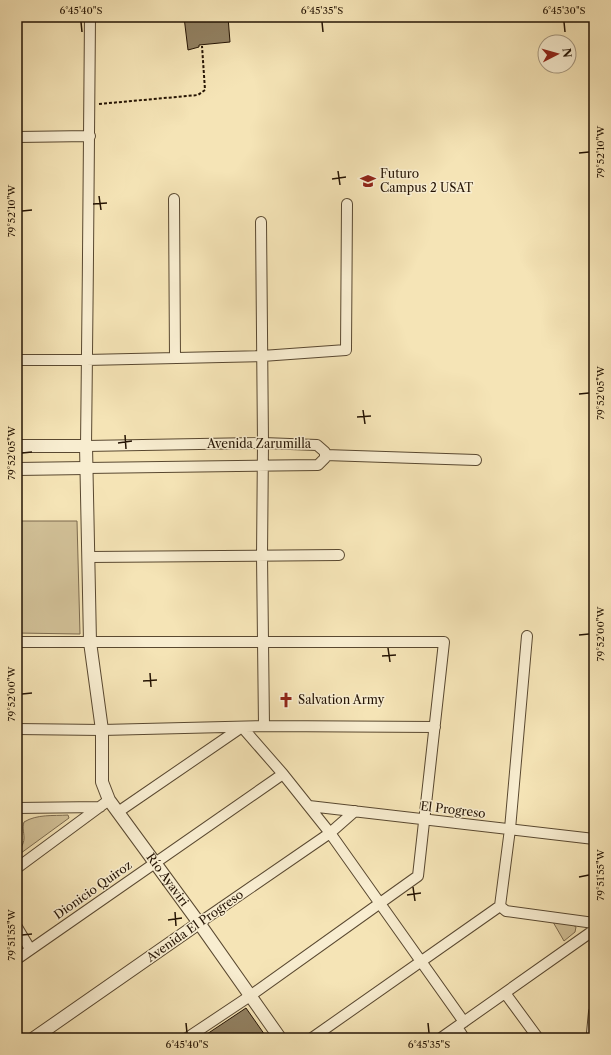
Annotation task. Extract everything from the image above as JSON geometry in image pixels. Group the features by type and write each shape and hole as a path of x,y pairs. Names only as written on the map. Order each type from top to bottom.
{"street":[{"path":"86,446 90,17"},
{"path":"17,137 90,136"},
{"path":"174,199 175,358"},
{"path":"17,360 262,356 346,350 347,204"},
{"path":"261,222 264,443 262,556 264,726"},
{"name":"Avenida Zarumilla","path":"17,446 264,443 317,445 325,455 325,458 318,466 17,469"},
{"name":"Río Ayaviri","path":"86,446 90,642 102,730 102,782 105,804 118,812 280,1038"},
{"path":"325,455 476,460"},
{"path":"89,557 339,554"},
{"path":"312,1038 500,906 510,829 527,636"},
{"path":"17,642 444,642 418,876 250,996 187,1038"},
{"path":"17,729 102,730 264,726 435,727"},
{"path":"242,727 283,774 330,833 420,962 460,1024 464,1038"},
{"path":"118,812 242,727"},
{"name":"Dionicio Quiroz","path":"17,959 283,774"},
{"path":"17,808 105,804"},
{"path":"17,868 105,804"},
{"name":"El Progreso","path":"309,806 594,839"},
{"name":"Avenida El Progreso","path":"34,1038 330,833 355,811"},
{"path":"500,906 506,911 594,923"},
{"path":"17,927 30,949"},
{"path":"441,1038 594,930"},
{"path":"505,993 538,1038"},
{"path":"593,1034 594,1012"}],"path":[{"path":"90,105 198,95 205,90 202,46"}],"shaded area":[{"path":"17,521 77,521 80,634 17,633"},
{"path":"68,815 69,818 17,856 24,841 24,822 29,819 40,817"},
{"path":"553,922 573,925 576,927 575,932 564,941"}],"building":[{"path":"184,17 228,17 230,42 199,45 199,47 188,50"},
{"path":"246,1008 267,1038 227,1038 225,1034 220,1038 201,1038"}],"place":[{"name":"Futuro Campus 2 USAT","path":"368,181"},
{"name":"Salvation Army","path":"286,700"}]}
